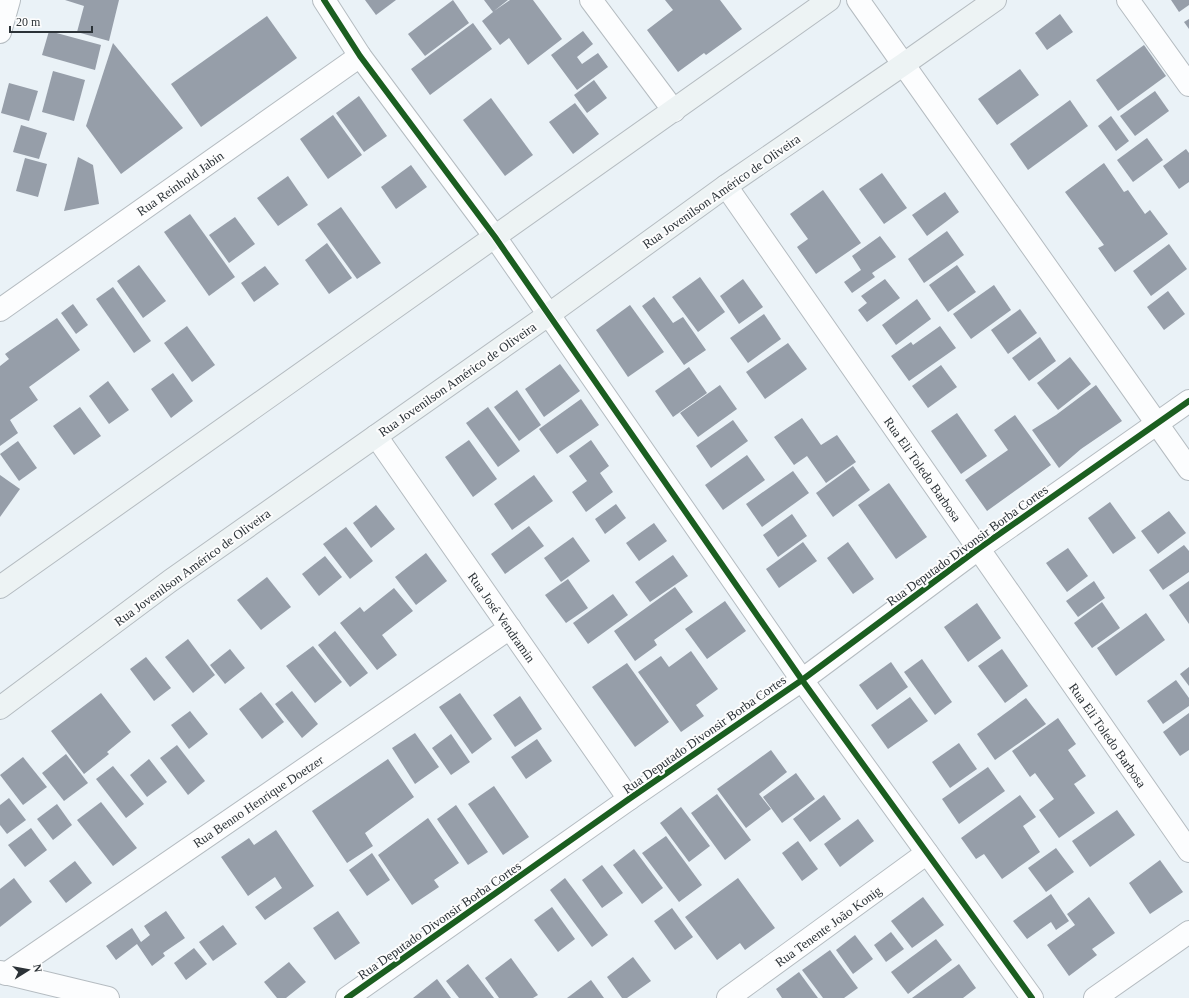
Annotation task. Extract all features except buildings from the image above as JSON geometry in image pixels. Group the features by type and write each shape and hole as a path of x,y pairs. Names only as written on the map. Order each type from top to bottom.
{"main road":[{"path":"3,581 495,237 829,0"},
{"name":"Rua Jovenilson Américo de Oliveira","path":"0,708 170,581 548,315 726,186 995,0"}],"street":[{"path":"0,32 9,0"},
{"path":"324,0 360,56 495,237 802,680 1032,998"},
{"path":"591,0 674,111"},
{"path":"858,0 1189,468"},
{"path":"1128,0 1189,85"},
{"name":"Rua Reinhold Jabin","path":"0,310 360,56"},
{"name":"Rua Eli Toledo Barbosa","path":"726,186 1189,851"},
{"name":"Rua Deputado Divonsir Borba Cortes","path":"347,998 629,799 802,680 978,549 1189,401"},
{"name":"Rua José Vendramin","path":"376,436 629,799"},
{"name":"Rua Benno Henrique Doetzer","path":"3,973 510,628"},
{"name":"Rua Tenente João Konig","path":"728,998 927,853"},
{"path":"1095,998 1189,932"},
{"path":"3,973 108,998"}],"cycle path":[{"path":"324,0 360,56 495,237 802,680 1032,998"},
{"path":"347,998 629,799 802,680 978,549 1189,401"}]}
